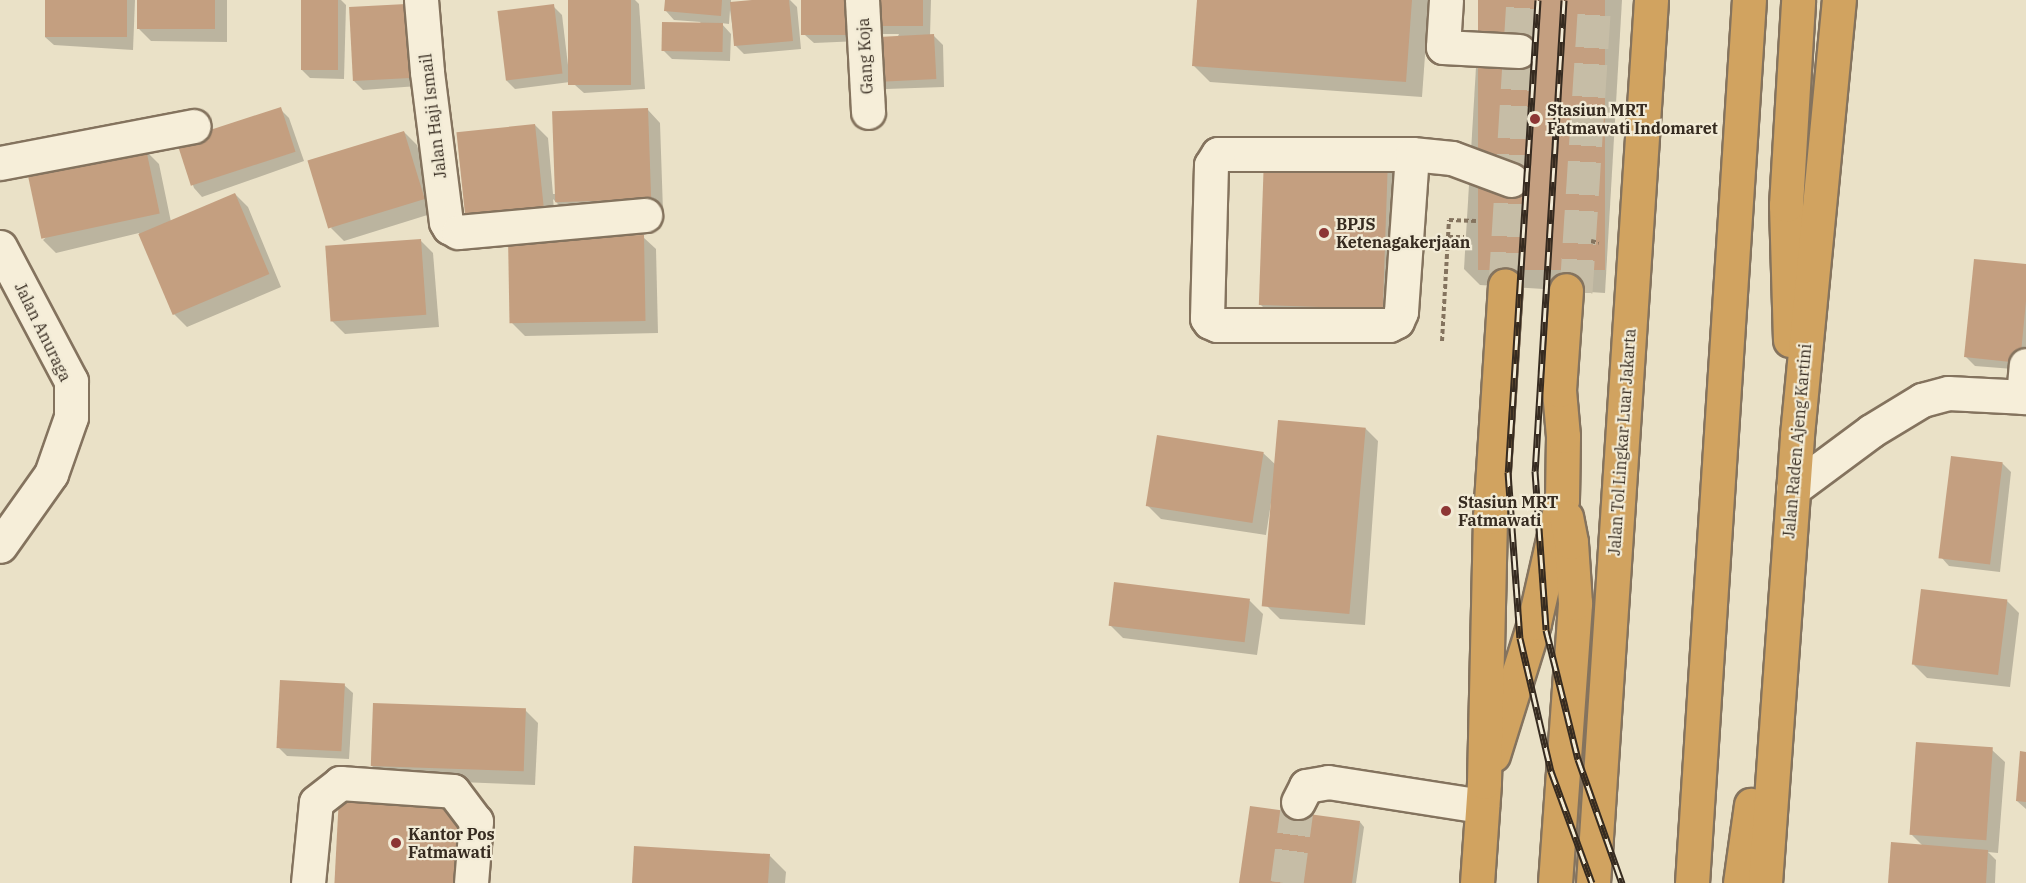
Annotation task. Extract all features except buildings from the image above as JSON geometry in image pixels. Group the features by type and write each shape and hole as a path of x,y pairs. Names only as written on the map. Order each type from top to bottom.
{"highway":[{"name":"Jalan Tol Lingkar Luar Jakarta","path":"1593,883 1651,0"},
{"path":"1692,883 1749,0"},
{"path":"1797,435 1786,274 1786,205 1798,0"},
{"name":"Jalan Raden Ajeng Kartini","path":"1766,883 1797,435 1839,0"},
{"path":"1477,883 1483,794 1490,517 1505,285"},
{"path":"1483,794 1534,623 1562,500 1563,436 1570,391 1571,291"},
{"path":"1555,883 1575,603 1571,542 1562,500"},
{"path":"1740,883 1787,572"}],"street":[{"name":"Jalan Haji Ismail","path":"421,0 446,222 452,230 458,232 645,215"},
{"name":"Gang Koja","path":"862,0 868,112"},
{"path":"1446,0 1443,47 1519,51"},
{"path":"0,163 194,126"},
{"path":"1412,154 1401,312 1397,321 1389,325 1217,325 1210,322 1207,318 1211,165 1214,156 1412,154 1452,158 1511,180"},
{"name":"Jalan Anuraga","path":"0,247 71,381 71,417 51,474 0,546"},
{"path":"1793,489 1871,431 1922,400 1948,393 2025,397 2026,365"},
{"path":"1298,802 1306,786 1328,782 1483,794"},
{"path":"308,883 316,802 340,783 453,791 476,821 471,883"}],"path":[{"path":"1442,341 1449,220 1476,221"},
{"path":"1448,237 1464,237"},
{"path":"1591,240 1599,241"}],"tunnel":[{"path":"1505,285 1523,0"},
{"path":"1576,292 1595,0"},
{"path":"1287,883 1298,802"}],"railway":[{"path":"1538,0 1508,472 1520,638 1551,771 1592,883"},
{"path":"1564,0 1535,471 1546,630 1578,759 1622,883"}],"place":[{"name":"Stasiun MRT Fatmawati Indomaret","path":"1535,119"},
{"name":"BPJS Ketenagakerjaan","path":"1324,233"},
{"name":"Stasiun MRT Fatmawati","path":"1446,511"},
{"name":"Kantor Pos Fatmawati","path":"396,843"}]}
